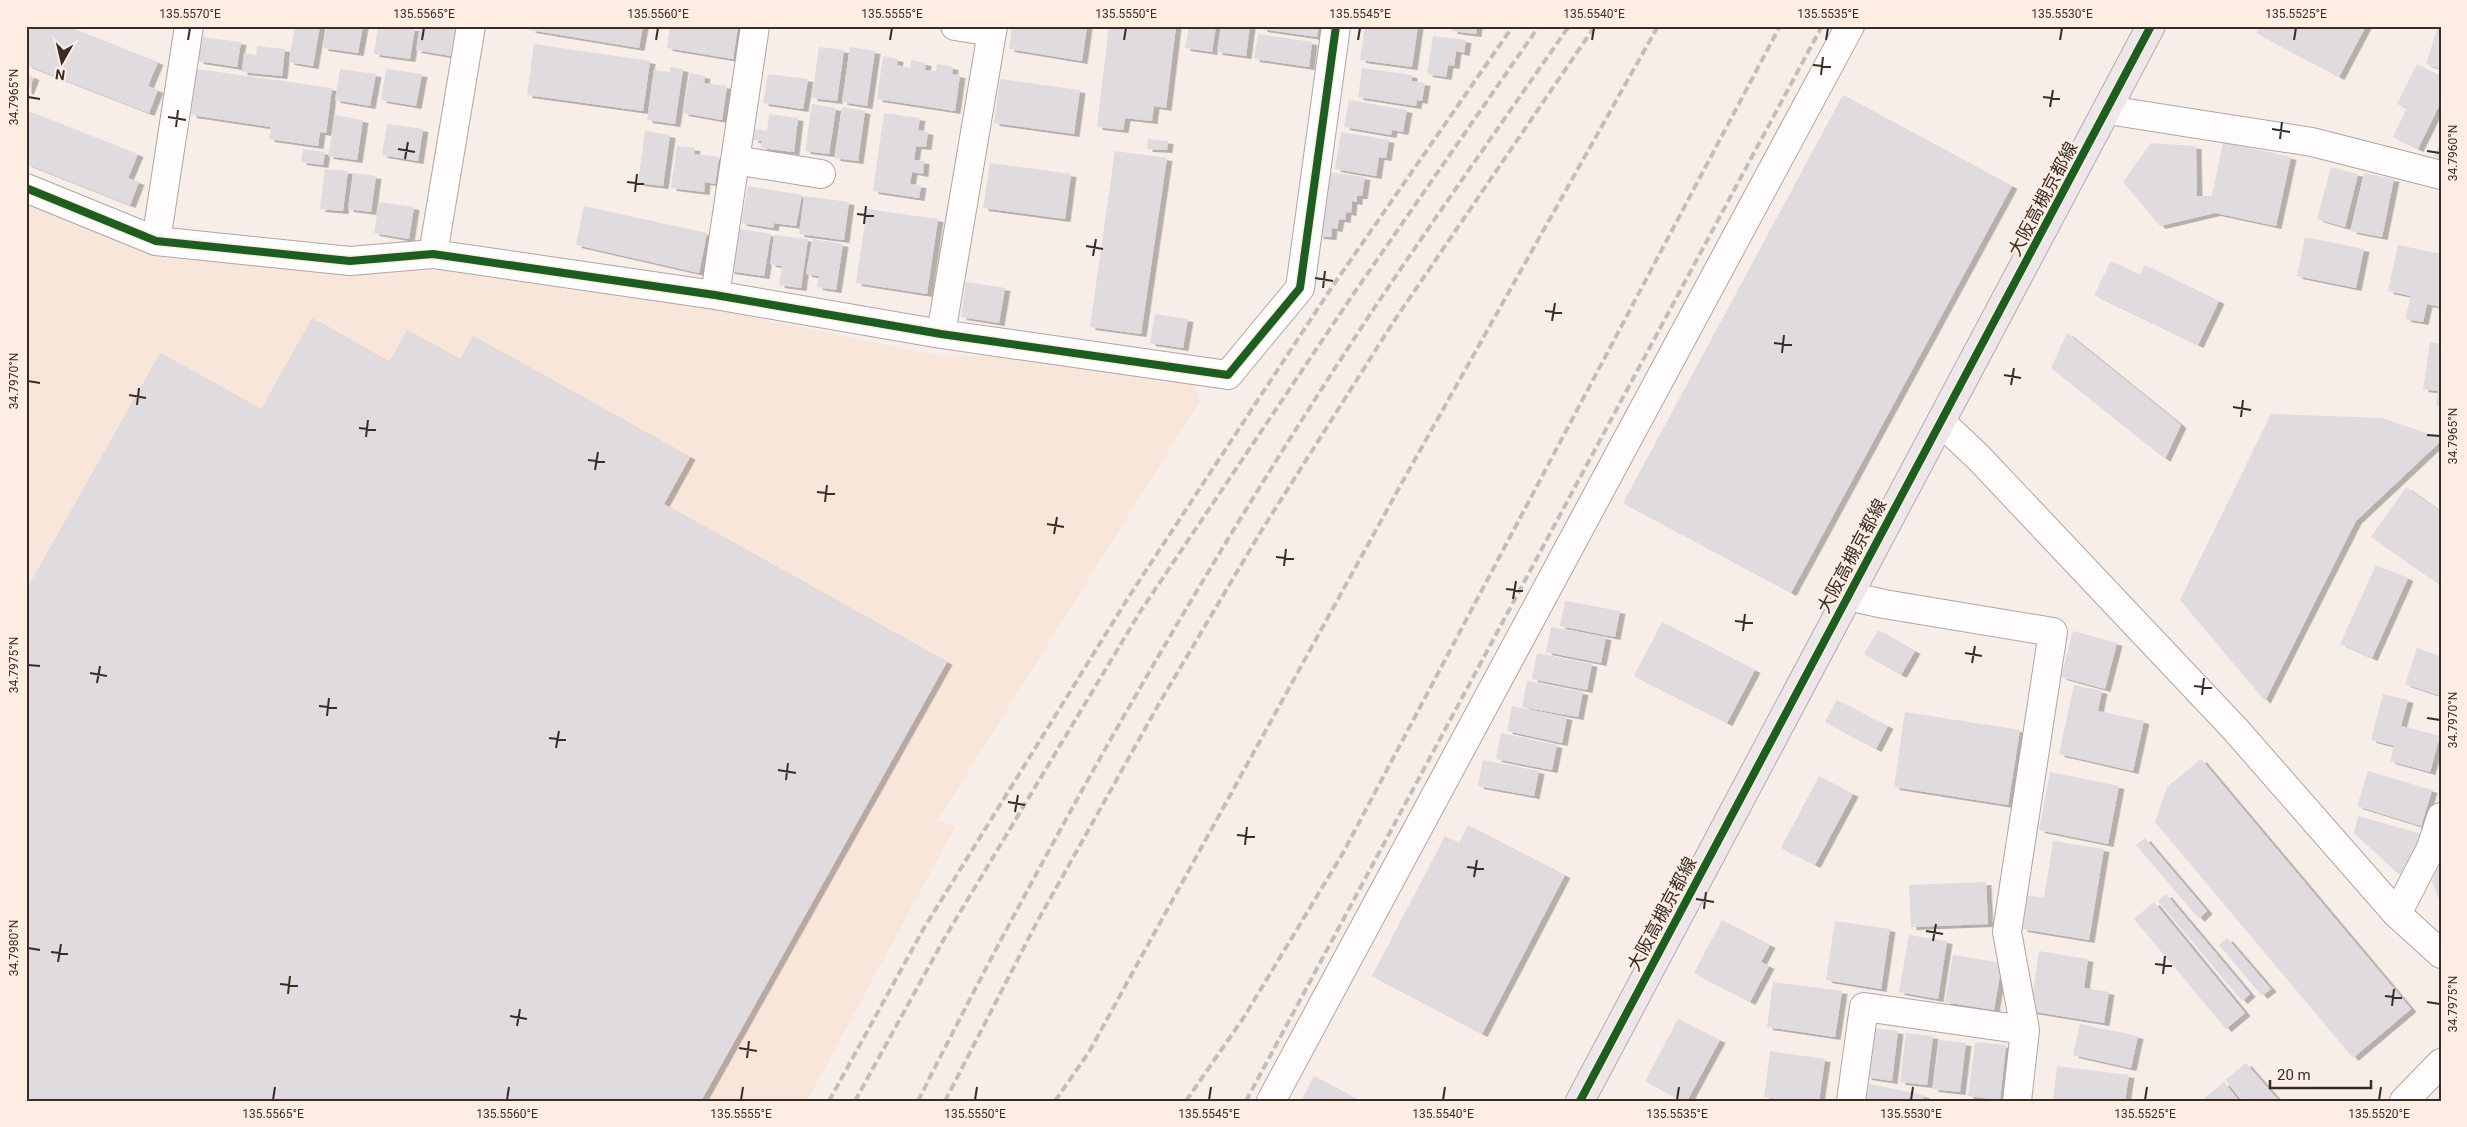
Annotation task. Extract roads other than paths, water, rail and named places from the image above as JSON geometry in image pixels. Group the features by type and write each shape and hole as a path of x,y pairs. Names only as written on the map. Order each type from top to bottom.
{"main road":[{"name":"大阪高槻京都線","path":"1580,1101 2151,26"}],"street":[{"path":"156,241 189,26"},
{"path":"433,254 471,26"},
{"path":"715,295 755,26"},
{"path":"941,334 992,29 955,26"},
{"path":"26,188 156,241 350,261 433,254 715,295 941,334 1228,375 1300,288 1336,26"},
{"path":"1271,1101 1850,26"},
{"path":"2108,110 2312,142 2441,175"},
{"path":"735,160 821,174"},
{"path":"1941,422 1979,458 2235,729 2398,914 2441,954"},
{"path":"1848,596 1884,604 2053,632 2008,932 2025,1030 2017,1101"},
{"path":"2398,914 2431,848 2441,817"},
{"path":"1851,1101 1864,1007 2025,1030"},
{"path":"2404,1101 2441,1063"}],"railway":[{"path":"829,1101 924,928 1128,598 1332,287 1513,26"},
{"path":"855,1101 944,939 1140,612 1352,296 1539,26"},
{"path":"918,1101 1024,897 1079,797 1135,697 1252,500 1375,307 1569,26"},
{"path":"945,1101 1037,922 1160,702 1260,533 1394,321 1595,26"},
{"path":"1055,1101 1089,1052 1404,479 1658,26"},
{"path":"1186,1101 1244,1017 1343,853 1780,26"},
{"path":"1246,1101 1822,26"}]}
